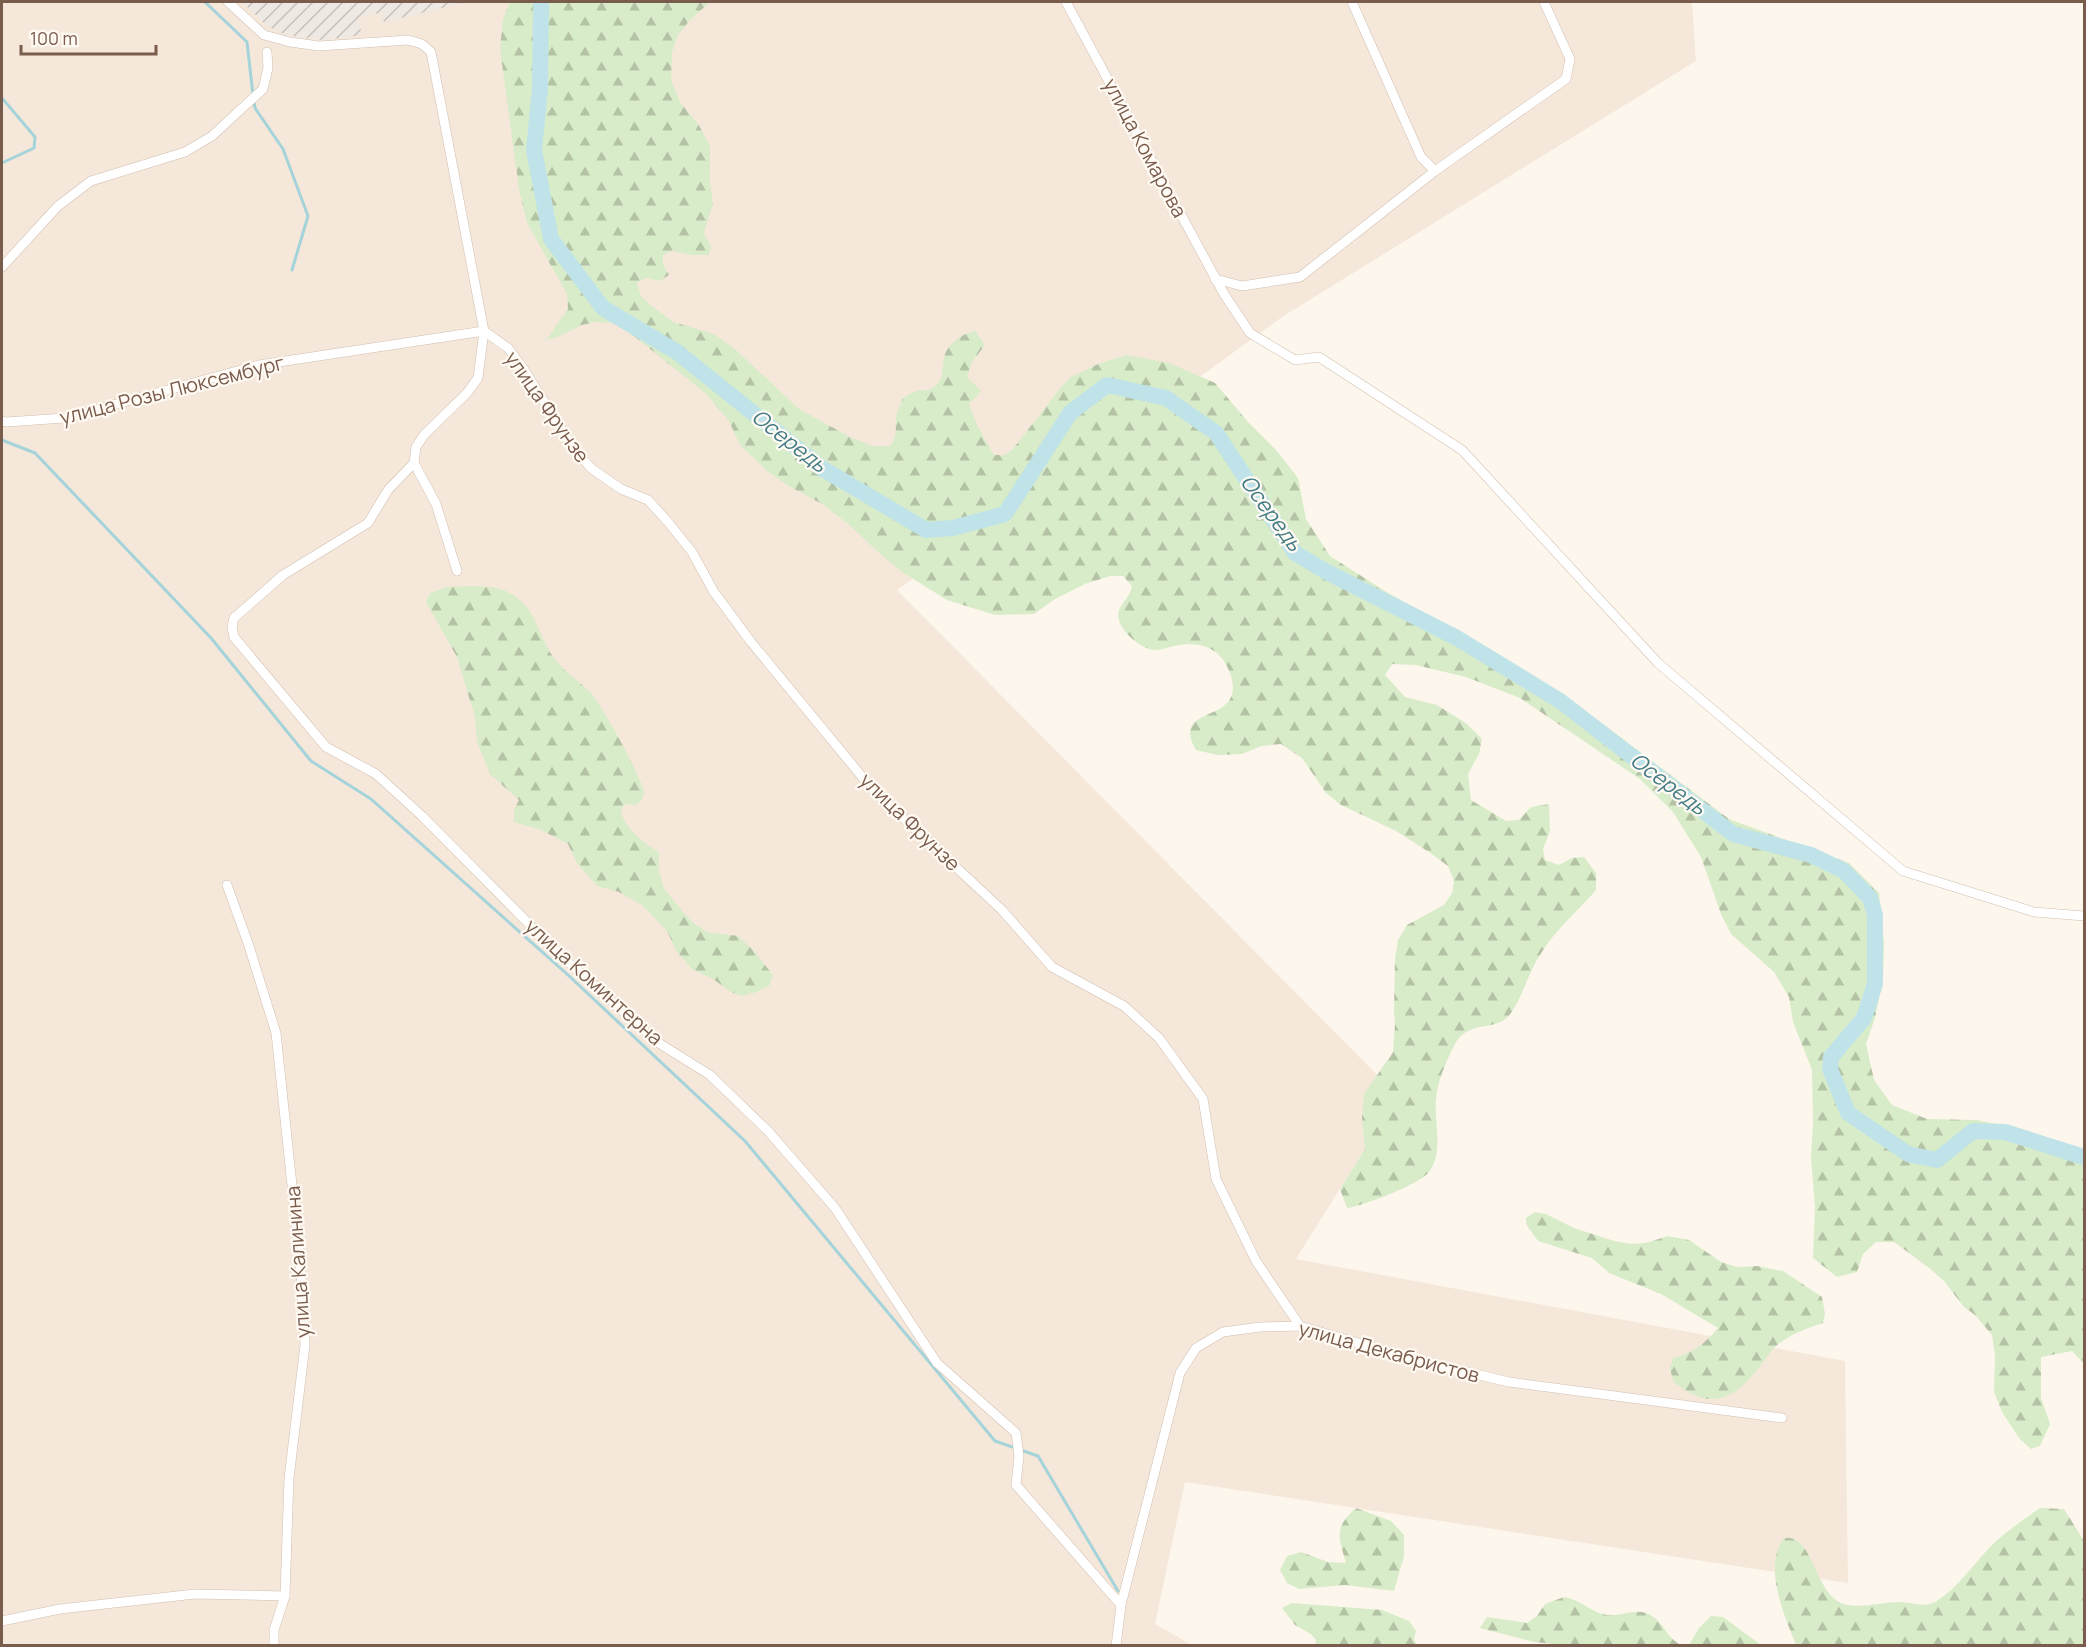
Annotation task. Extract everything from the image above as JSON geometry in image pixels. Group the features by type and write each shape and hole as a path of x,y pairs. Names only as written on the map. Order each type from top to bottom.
{"street":[{"path":"228,2 264,34 290,42 320,46 408,40 422,45 431,52 484,331 478,378 467,393 424,435 416,447 414,464 436,504 457,571"},
{"name":"улица Комарова","path":"1066,2 1215,279 1250,333 1295,360 1319,357 1462,450 1658,663 1903,871 2034,912 2085,916"},
{"path":"1352,2 1421,157 1436,171"},
{"path":"1215,279 1242,286 1300,277 1436,171 1566,79 1570,60 1544,2"},
{"path":"2,267 58,206 91,181 185,152 212,136 263,89 268,68 267,52"},
{"name":"улица Розы Люксембург","path":"2,421 65,418 259,365 484,331"},
{"name":"улица Фрунзе","path":"484,331 508,348 573,448 592,469 621,489 648,500 668,522 692,552 714,592 751,642 873,789 1002,910 1052,967 1124,1006 1159,1038 1203,1099 1216,1179 1256,1261 1300,1326"},
{"name":"улица Коминтерна","path":"414,464 388,490 368,523 283,575 234,618 232,627 234,637 326,747 376,774 422,816 567,961 657,1042 710,1074 768,1131 835,1208 937,1363 1016,1433 1019,1456 1016,1485 1121,1605"},
{"name":"улица Калинина","path":"227,885 249,946 276,1034 301,1270 304,1346 289,1478 285,1596 274,1630 274,1646"},
{"name":"улица Декабристов","path":"1116,1646 1121,1605 1180,1373 1196,1348 1223,1332 1260,1327 1300,1326 1417,1360 1509,1382 1782,1418"},
{"path":"2,1621 60,1609 195,1594 285,1596"}],"shaded area":[{"path":"2,2 1692,2 1696,61 1282,317 1123,433 897,590 1398,1096 1296,1259 1845,1361 1848,1583 1185,1482 1155,1624 1192,1645 2,1646"},
{"path":"242,2 467,2 384,22 379,13 358,18 362,35 323,40 286,35 267,26"}],"green space":[{"path":"510,2 710,2 690,20 678,35 672,52 671,80 680,102 698,124 710,145 710,182 713,203 704,233 711,247 709,255 691,255 672,251 663,255 663,265 669,275 659,281 645,278 637,283 641,296 652,306 673,322 714,334 735,349 799,409 850,437 872,446 890,446 895,436 897,414 903,398 914,392 934,387 941,378 944,357 949,347 965,334 975,331 985,345 972,362 967,377 981,391 969,404 977,425 994,455 1005,455 1013,449 1071,377 1098,364 1126,355 1169,363 1215,383 1276,450 1298,478 1306,519 1330,556 1388,593 1474,640 1563,694 1729,819 1849,863 1879,893 1884,944 1883,978 1875,1018 1866,1044 1874,1080 1892,1105 1927,1119 1977,1120 2022,1130 2084,1150 2084,1364 2072,1351 2041,1357 2041,1398 2050,1424 2040,1446 2031,1449 2019,1438 2002,1412 1994,1392 1995,1356 1992,1335 1975,1315 1964,1307 1944,1281 1928,1267 1894,1242 1876,1242 1863,1254 1857,1272 1837,1277 1813,1258 1815,1207 1811,1158 1812,1070 1793,1022 1789,997 1774,972 1731,934 1721,914 1701,857 1673,812 1640,779 1520,698 1466,677 1416,665 1392,664 1385,675 1405,697 1437,705 1467,724 1482,739 1479,754 1468,774 1471,800 1506,821 1519,820 1531,807 1549,804 1550,831 1543,849 1545,860 1559,865 1572,858 1584,857 1596,873 1596,890 1560,928 1537,959 1511,1013 1498,1023 1468,1031 1455,1044 1438,1086 1436,1156 1429,1172 1424,1177 1391,1194 1347,1208 1340,1189 1365,1149 1362,1119 1364,1094 1393,1052 1395,958 1398,940 1407,925 1444,905 1452,893 1454,881 1448,866 1396,831 1341,805 1326,793 1302,758 1281,744 1261,746 1242,754 1218,755 1196,750 1190,735 1192,725 1229,701 1233,690 1230,673 1221,657 1200,645 1183,645 1156,650 1136,642 1124,630 1118,617 1119,610 1132,586 1123,576 1110,576 1085,584 1055,599 1034,614 995,615 947,600 902,572 822,504 767,471 740,445 729,421 705,393 634,336 614,323 596,322 582,325 558,337 546,340 568,309 567,294 527,223 519,189 500,49 503,19"},
{"path":"472,586 501,589 519,599 537,624 554,658 591,693 622,743 638,775 644,794 636,805 626,804 621,808 622,815 634,833 659,852 659,870 664,889 691,921 707,932 738,936 773,975 769,986 741,996 693,970 677,952 667,931 643,906 619,892 597,886 577,863 568,844 541,830 514,822 514,810 519,800 490,774 477,742 475,717 457,657 426,602 430,593 447,587"},
{"path":"1535,1212 1546,1214 1574,1228 1614,1241 1631,1244 1646,1243 1668,1236 1689,1240 1721,1262 1737,1267 1757,1266 1783,1271 1822,1297 1825,1314 1823,1323 1796,1333 1778,1344 1753,1375 1734,1393 1714,1399 1694,1395 1673,1381 1670,1368 1673,1358 1698,1347 1718,1328 1661,1294 1609,1273 1592,1258 1538,1241 1526,1224 1526,1218"},
{"path":"1356,1508 1391,1521 1404,1535 1404,1556 1394,1591 1345,1585 1299,1589 1287,1583 1280,1570 1287,1556 1301,1552 1328,1562 1346,1563 1340,1540 1341,1528"},
{"path":"2040,1508 2064,1509 2084,1541 2084,1645 1796,1645 1782,1606 1775,1577 1778,1550 1784,1538 1794,1539 1802,1545 1826,1589 1844,1604 1864,1606 1899,1602 1927,1605 1951,1590 1996,1542"},
{"path":"1564,1597 1607,1615 1647,1613 1681,1645 1565,1645 1534,1642 1480,1628 1487,1617 1527,1623 1537,1616 1545,1604"},
{"path":"1292,1603 1382,1610 1409,1621 1416,1631 1414,1639 1417,1645 1315,1645 1316,1640 1311,1634 1295,1625 1282,1608"},
{"path":"1711,1616 1723,1617 1761,1645 1689,1645 1699,1628"}],"waterway":[{"path":"205,2 247,42 253,95"},
{"name":"Осередь","path":"541,2 540,89 534,150 551,239 603,308 677,352 823,469 926,530 953,528 1005,514 1070,413 1107,385 1166,398 1216,433 1295,553 1325,571 1457,638 1560,701 1733,834 1811,855 1844,871 1870,898 1875,915 1875,984 1864,1018 1831,1057 1830,1069 1848,1113 1908,1154 1937,1160 1973,1131 2005,1132 2084,1157"},
{"path":"2,98 35,137 34,148 2,163"},
{"path":"254,101 255,108 283,149 308,216 292,270"},
{"path":"2,440 35,453 211,638 311,761 371,799 568,975 745,1141 995,1441 1038,1456 1118,1591"}]}
